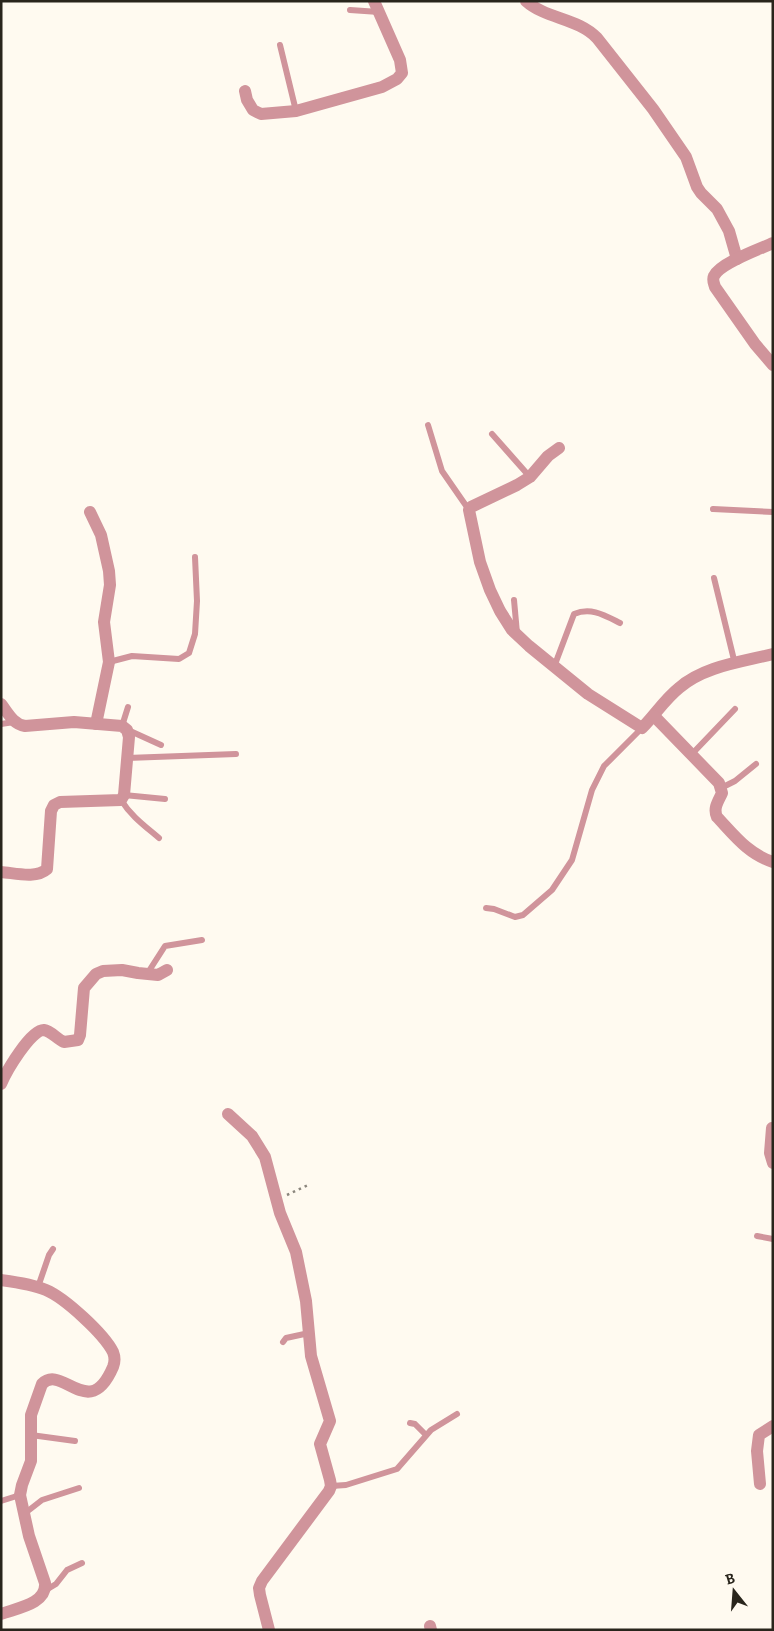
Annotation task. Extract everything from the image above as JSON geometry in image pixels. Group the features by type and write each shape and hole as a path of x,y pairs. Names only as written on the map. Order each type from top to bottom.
{"street":[{"path":"529,4 591,32 653,109 686,157 701,193 717,209 729,231 737,258"},
{"path":"245,91 247,100 253,110 261,114 296,111 382,87 396,79 402,73 400,60 377,7"},
{"path":"773,243 737,258 718,270 714,275 713,281 715,287 755,344 773,365"},
{"path":"559,448 548,456 530,477 471,507 469,510 480,562 490,590 500,611 517,635 593,698 642,728 678,688 690,679 705,672 773,654"},
{"path":"90,512 101,535 109,570 110,585 104,622 109,662 96,724"},
{"path":"1,704 14,722 19,725 96,724 125,728 129,737 123,798 60,802 54,805 51,811 47,869 37,875 1,872"},
{"path":"654,716 719,783 722,793 715,807 717,818 743,846 754,854 773,862"},
{"path":"1,1084 19,1052 37,1032 47,1031 64,1042 78,1040 84,988 96,974 103,971 122,970 158,975 167,970"},
{"path":"228,1114 252,1136 260,1146 265,1157 276,1200 296,1252 306,1301 311,1356 330,1422 320,1444 331,1486 329,1491 262,1580 259,1588 270,1630"},
{"path":"772,1128 770,1153 773,1163"},
{"path":"1,1280 38,1287 53,1294 88,1322 110,1348 115,1360 105,1382 100,1388 93,1391 80,1391 55,1379 45,1380 42,1384 32,1408 31,1461 20,1495 29,1536 46,1590 42,1597 35,1602 1,1614"},
{"path":"760,1484 757,1451 759,1435 773,1426"}],"lane":[{"path":"350,10 377,7"},
{"path":"280,45 296,111"},
{"path":"428,425 442,471 469,510"},
{"path":"492,434 530,477"},
{"path":"713,509 773,512"},
{"path":"109,662 132,656 179,659 189,653 196,634 195,557"},
{"path":"714,578 734,664"},
{"path":"514,600 517,635"},
{"path":"554,667 574,614 590,610 620,623"},
{"path":"128,707 125,728 161,745"},
{"path":"691,756 735,709"},
{"path":"1,724 14,722"},
{"path":"486,908 494,908 515,917 524,915 552,890 572,860 592,790 604,766 642,728"},
{"path":"127,758 236,754"},
{"path":"721,788 735,781 756,764"},
{"path":"159,838 128,811 123,798 165,799"},
{"path":"147,974 165,946 202,940"},
{"path":"757,1236 773,1239"},
{"path":"38,1287 49,1255 53,1249"},
{"path":"283,1342 289,1336 309,1333"},
{"path":"331,1486 346,1485 396,1469 431,1430 457,1414"},
{"path":"410,1423 415,1424 426,1435"},
{"path":"31,1435 75,1441"},
{"path":"24,1514 42,1500 79,1488"},
{"path":"1,1501 20,1495"},
{"path":"46,1590 56,1584 67,1570 82,1563"}],"path":[{"path":"276,1200 308,1185"}]}
